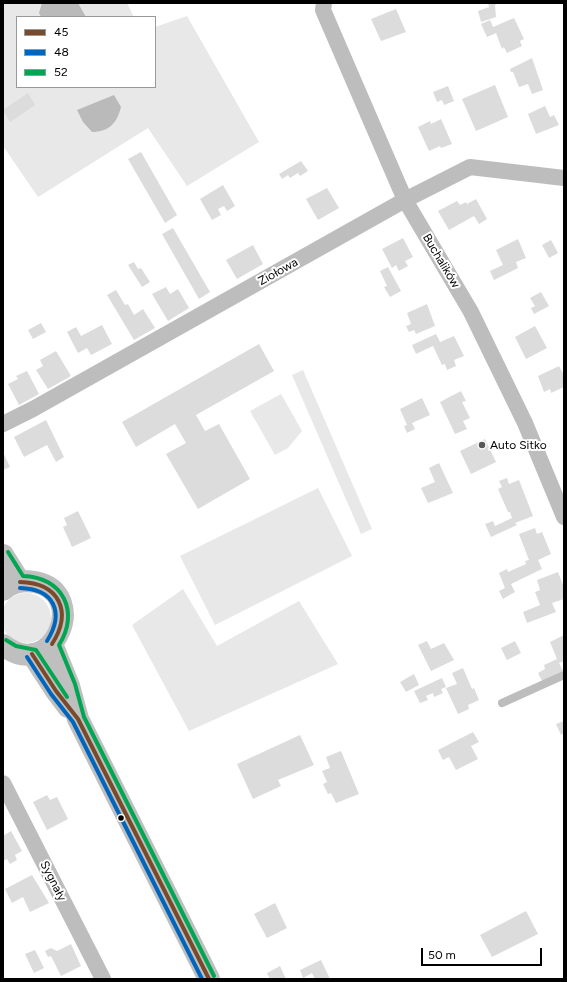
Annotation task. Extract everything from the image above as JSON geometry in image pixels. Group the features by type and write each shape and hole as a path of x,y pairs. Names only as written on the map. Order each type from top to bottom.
{"main road":[{"path":"3,555 12,586 32,582 43,585 52,592 59,601 63,612 59,635 52,644 41,651 32,654 14,652 3,645"},
{"path":"52,644 69,686 78,719"},
{"path":"32,654 56,691 78,719 209,979"}],"street":[{"name":"Buchalików","path":"324,3 323,10 405,200 471,312 525,423 564,517"},
{"name":"Ziołowa","path":"3,424 33,409 405,200 470,167 564,178"},
{"name":"Sygnały","path":"3,783 103,979"}],"lane":[{"path":"502,703 564,675"}],"shaded area":[{"path":"3,3 127,3 134,16 16,16 16,88 156,88 156,27 187,16 259,142 187,186 148,128 38,197 3,146"},
{"path":"42,3 78,3 85,16 40,16 39,13"},
{"path":"114,95 121,107 115,122 108,128 98,132 92,132 83,122 77,110"},
{"path":"303,370 372,529 361,534 292,375"},
{"path":"281,394 302,431 288,448 275,455 250,411"},
{"path":"318,488 352,556 215,625 180,556"},
{"path":"183,589 217,646 299,601 338,664 189,731 132,625"},
{"path":"26,593 40,597 47,604 51,618 47,632 40,639 26,643 12,639 5,632 1,618 5,604 12,597"}],"building":[{"path":"488,3 499,3 495,5 496,17 481,22 478,11 489,7"},
{"path":"396,9 406,32 381,41 371,19"},
{"path":"514,18 524,39 520,41 522,46 507,53 504,47 502,49 496,33 487,37 481,24 490,20 493,27"},
{"path":"532,58 543,90 532,94 528,84 519,87 513,72 511,72 510,69"},
{"path":"495,85 508,117 476,131 462,99"},
{"path":"448,86 454,101 444,105 442,100 437,102 433,92"},
{"path":"28,93 35,105 10,122 3,110"},
{"path":"545,106 550,117 554,115 559,125 536,134 528,114"},
{"path":"441,119 452,144 441,148 440,146 429,151 418,127 430,121 431,124"},
{"path":"141,152 177,215 165,223 128,159"},
{"path":"301,161 308,171 300,176 298,173 290,178 288,175 282,179 279,174"},
{"path":"223,185 235,206 227,211 224,206 218,209 221,215 212,220 200,199"},
{"path":"327,188 339,208 318,220 306,199"},
{"path":"476,199 487,219 479,224 474,216 449,230 438,211 457,201 460,205 466,202 467,204"},
{"path":"173,228 210,292 199,299 162,234"},
{"path":"403,238 413,257 405,261 408,266 399,271 396,265 392,268 382,249"},
{"path":"518,239 526,258 516,262 518,268 494,280 490,271 503,265 496,250"},
{"path":"551,240 558,253 549,258 542,245"},
{"path":"253,245 263,264 237,279 226,260"},
{"path":"134,262 138,269 141,268 150,282 142,287 128,265"},
{"path":"388,267 401,291 390,297 384,287 387,286 380,271"},
{"path":"166,287 170,294 178,289 189,308 168,321 152,294"},
{"path":"116,290 125,305 128,304 134,315 143,309 155,328 134,340 107,295"},
{"path":"541,292 549,306 534,314 531,308 535,306 530,298"},
{"path":"427,304 435,326 416,334 414,330 409,332 406,326 411,324 407,313"},
{"path":"41,323 46,332 33,339 28,330"},
{"path":"102,325 112,344 91,355 87,348 78,353 67,332 76,327 81,336"},
{"path":"535,326 547,348 526,359 515,337"},
{"path":"436,334 440,342 454,336 464,356 454,360 456,366 447,370 445,364 442,365 433,346 416,354 412,345"},
{"path":"259,344 274,371 196,415 205,431 219,424 250,479 198,509 166,454 186,443 175,424 136,447 122,422"},
{"path":"56,351 71,376 48,389 36,370 43,366 40,360"},
{"path":"559,366 564,375 564,387 551,393 550,389 544,392 538,376"},
{"path":"27,371 39,394 19,405 8,384 18,379 16,376"},
{"path":"461,391 466,401 462,402 470,418 463,421 467,429 455,434 440,402"},
{"path":"422,398 430,415 412,423 415,429 407,433 404,426 407,425 400,409"},
{"path":"46,420 64,457 56,462 47,445 24,457 14,437"},
{"path":"485,439 496,462 471,474 460,451"},
{"path":"3,452 10,467 3,470"},
{"path":"439,463 453,493 428,503 421,488 435,482 429,468"},
{"path":"507,478 509,484 519,480 533,516 515,523 517,525 491,537 485,524 493,521 495,526 512,518 498,489 502,487 499,481"},
{"path":"78,511 91,538 72,547 63,527 67,525 64,518"},
{"path":"535,528 537,534 542,532 551,554 538,560 542,569 511,584 515,592 503,599 499,591 505,588 499,573 507,569 508,572 526,564 525,561 529,560 519,534"},
{"path":"558,572 564,587 564,599 552,603 556,612 527,623 523,612 540,605 535,592 540,590 537,580"},
{"path":"564,635 564,661 559,663 563,671 542,681 538,673 545,669 544,665 557,659 550,642"},
{"path":"427,641 431,649 444,643 454,660 431,671 418,645"},
{"path":"515,641 521,653 507,660 501,648"},
{"path":"463,668 472,689 474,688 479,700 468,705 469,709 458,714 446,688 457,684 452,673"},
{"path":"414,674 419,685 406,692 400,682"},
{"path":"442,678 446,687 441,689 443,693 434,697 433,693 426,696 428,700 420,703 414,691"},
{"path":"564,721 564,733 561,735 556,724"},
{"path":"473,732 479,742 471,746 478,759 456,770 449,757 443,760 438,750"},
{"path":"300,735 314,765 278,780 281,786 253,799 237,764"},
{"path":"341,751 359,794 336,803 331,793 328,794 323,784 327,782 322,771 330,768 326,757"},
{"path":"47,795 50,800 57,797 68,819 47,830 33,802"},
{"path":"11,831 22,851 15,855 17,860 10,864 7,859 3,861 3,836"},
{"path":"32,875 49,903 30,912 23,897 12,903 5,889"},
{"path":"275,903 287,928 267,938 254,914"},
{"path":"526,911 538,934 492,957 480,935"},
{"path":"71,944 81,966 61,976 51,956 48,957 45,951 51,948 57,951"},
{"path":"35,950 44,968 34,973 25,954"},
{"path":"321,960 330,979 315,979 312,973 303,978 300,970"},
{"path":"280,966 286,979 270,979 267,973"}],"transit line":[{"name":"52","path":"8,552 23,576 37,578 48,583 58,590 64,598 68,620 65,633 59,645 75,684 84,717 214,976"},
{"name":"45","path":"20,582 44,587 53,593 58,601 61,610 61,621 58,632 52,644"},
{"name":"48","path":"20,588 32,589 41,593 53,604 55,621 47,641"},
{"name":"52","path":"6,640 16,646 36,650 67,697"},
{"name":"45","path":"32,654 56,691 78,719 209,979"},
{"name":"48","path":"27,657 51,694 73,722 202,979"}],"place":[{"name":"Auto Sitko","path":"482,445"}]}
